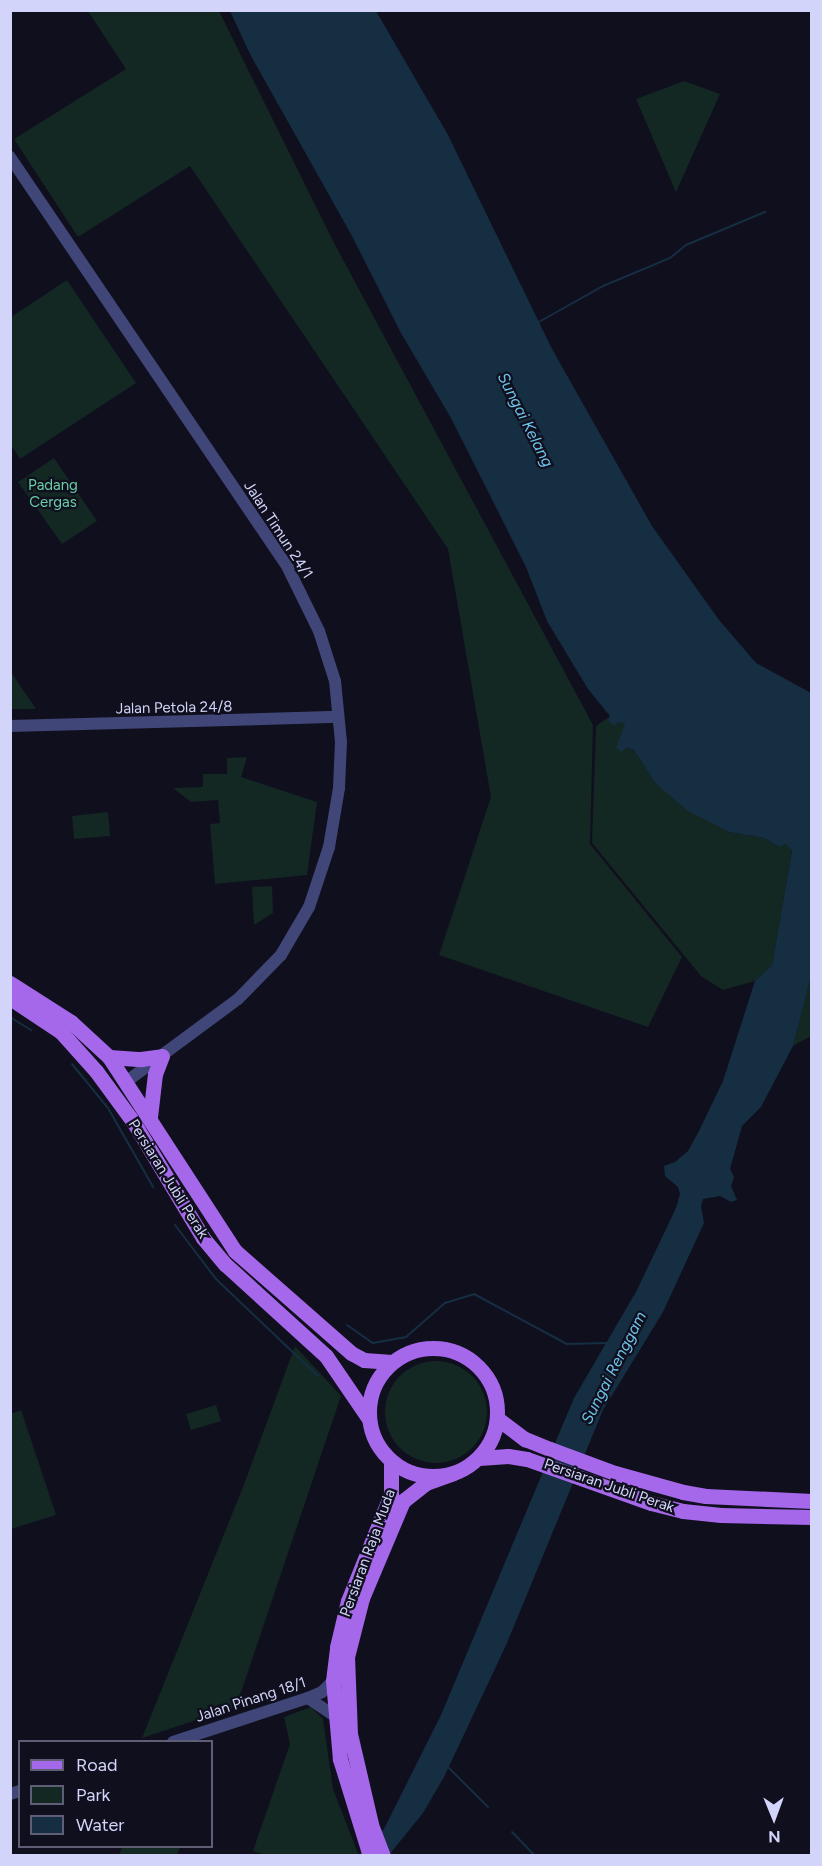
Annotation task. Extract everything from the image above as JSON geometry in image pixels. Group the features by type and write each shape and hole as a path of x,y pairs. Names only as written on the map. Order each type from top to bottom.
{"main road":[{"name":"Persiaran Jubli Perak","path":"10,982 71,1022 109,1057 235,1251 351,1353 364,1360 392,1362"},
{"name":"Persiaran Jubli Perak","path":"10,998 62,1032 96,1071 134,1123 203,1238 226,1265 326,1356 369,1419"},
{"path":"109,1057 141,1059 162,1056 155,1074 150,1117"},
{"path":"126,1082 125,1097 134,1123"},
{"path":"433,1348 454,1351 473,1361 488,1377 496,1397 498,1419 492,1440 479,1458 453,1473 437,1476 420,1475 391,1461 373,1435 369,1419 370,1398 378,1378 392,1362 411,1352 433,1348"},
{"name":"Persiaran Jubli Perak","path":"498,1419 525,1439 615,1473 706,1496 812,1501"},
{"name":"Persiaran Jubli Perak","path":"479,1458 508,1456 546,1464 604,1486 683,1511 721,1515 812,1517"},
{"name":"Persiaran Raja Muda","path":"383,1856 367,1829 340,1759 333,1681 337,1647 348,1601 391,1494 391,1461"},
{"name":"Persiaran Raja Muda","path":"370,1856 350,1734 346,1658 362,1598 403,1501 426,1483 453,1473"}],"street":[{"name":"Jalan Timun 24/1","path":"10,157 288,568 319,631 335,681 341,742 339,788 329,847 309,907 281,956 238,999 126,1082"},
{"name":"Jalan Petola 24/8","path":"10,726 338,717"},
{"name":"Jalan Pinang 18/1","path":"179,1740 308,1698 322,1692 333,1681"},
{"path":"308,1698 335,1716"}],"green space":[{"path":"88,11 219,11 333,241 593,725 590,844 682,957 648,1027 439,955 491,797 448,549 190,166 78,237 14,139 126,69"},
{"path":"684,81 720,94 676,192 636,99"},
{"path":"67,280 136,383 20,459 11,445 11,317"},
{"name":"Padang Cergas","path":"54,458 97,521 62,544 18,482"},
{"path":"11,672 36,709 11,709"},
{"path":"610,716 615,726 618,722 625,724 625,748 634,750 655,783 729,832 764,838 779,847 786,844 792,851 772,965 755,981 723,990 701,976 592,843 596,726"},
{"path":"247,757 241,777 317,802 307,875 215,884 210,824 220,823 218,800 191,802 173,788 203,787 203,774 227,774 227,758"},
{"path":"108,812 110,836 74,839 72,816"},
{"path":"272,886 273,913 254,925 252,887"},
{"path":"811,971 811,1036 793,1046"},
{"path":"295,1346 341,1396 236,1707 142,1738 243,1487"},
{"path":"436,1361 456,1365 472,1376 483,1392 487,1412 483,1432 472,1448 456,1459 436,1463 416,1459 400,1448 389,1432 385,1412 389,1392 400,1376 416,1365"},
{"path":"216,1405 221,1421 191,1430 186,1414"},
{"path":"21,1410 56,1515 11,1529 11,1414"},
{"path":"311,1707 323,1719 333,1789 359,1856 267,1856 253,1851 290,1744 284,1717"},
{"path":"121,1848 180,1848 177,1855 119,1855"}],"water":[{"path":"230,11 376,11 448,135 552,349 652,526 719,620 756,663 811,693 812,971 793,1046 761,1107 742,1126 730,1169 734,1177 731,1186 737,1200 731,1202 720,1196 703,1199 701,1206 704,1223 663,1312 603,1410 507,1643 444,1777 423,1813 389,1855 359,1855 384,1829 441,1715 574,1398 637,1290 676,1208 680,1194 678,1187 665,1176 664,1166 675,1162 688,1151 699,1131 723,1081 755,981 772,965 792,851 786,844 779,847 764,838 729,832 688,811 655,783 634,750 626,748 622,752 616,748 625,724 618,722 615,726 608,721 610,716 588,689 547,621 526,567 451,418 401,333 352,236 250,54"}],"waterway":[{"path":"537,323 603,286 670,258 686,245 765,212"},
{"path":"10,1017 31,1030"},
{"path":"72,1064 108,1108 153,1187"},
{"path":"175,1225 216,1279 318,1376"},
{"name":"Sungai Renggam","path":"347,1325 373,1343 406,1337 445,1303 474,1294 567,1344 608,1343"},
{"path":"447,1766 488,1807"},
{"path":"512,1832 535,1856"}],"water label":[{"name":"Sungai Kelang","path":"525,420"}]}
